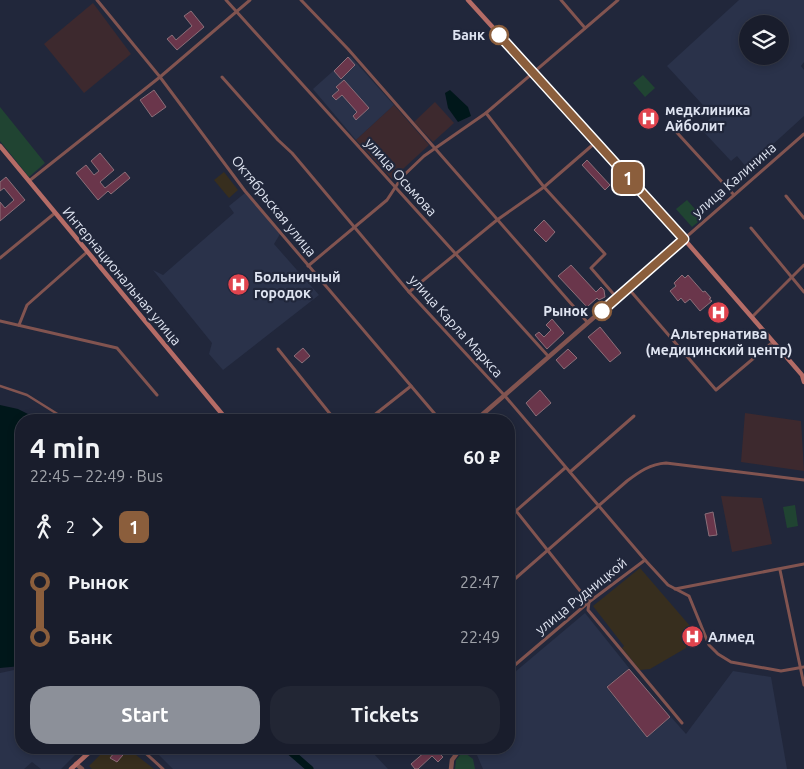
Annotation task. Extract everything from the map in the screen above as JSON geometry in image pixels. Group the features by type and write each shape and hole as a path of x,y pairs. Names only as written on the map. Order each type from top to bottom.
{"main road":[{"path":"468,0 684,239 802,375 804,382"},
{"name":"Интернациональная улица","path":"0,146 222,414"},
{"path":"71,769 87,754"}],"street":[{"name":"Октябрьская улица","path":"98,0 160,77 245,191 435,414"},
{"name":"улица Осьмова","path":"226,0 396,186 455,255 501,302 550,357"},
{"path":"29,181 160,77 250,0"},
{"path":"301,0 348,49 588,324"},
{"path":"561,0 585,28"},
{"path":"308,266 387,200 414,165 434,147 486,113 618,0"},
{"name":"улица Карла Маркса","path":"222,77 292,153 409,292 505,396 668,586 689,596 709,644 722,657 731,662 761,666 774,670 802,667"},
{"path":"486,113 544,187 605,254 591,268 617,298"},
{"path":"670,125 734,195"},
{"path":"802,136 804,141"},
{"name":"улица Калинина","path":"483,414 802,136"},
{"path":"409,292 497,220 544,187 596,142"},
{"path":"786,196 804,218"},
{"path":"0,258 55,212"},
{"path":"751,228 804,292"},
{"path":"19,325 27,305 87,252"},
{"path":"752,317 804,265"},
{"path":"628,288 716,390 773,342"},
{"path":"0,321 117,348 157,395"},
{"path":"278,349 330,414"},
{"path":"0,386 27,395 57,414"},
{"path":"376,414 411,386"},
{"path":"570,472 634,416"},
{"path":"515,579 639,472 655,464 666,463 804,480"},
{"path":"565,468 516,511 549,550 588,602 588,610 682,723"},
{"name":"улица Рудницкой","path":"515,665 588,602 645,560"},
{"path":"674,589 804,564"},
{"path":"780,570 802,667 804,685"},
{"path":"147,754 163,769"},
{"path":"451,769 452,760 456,754"},
{"path":"76,764 82,769"}],"shaded area":[{"path":"739,0 804,0 804,62 801,66 804,70 804,116 747,168 737,156 731,161 700,128 713,116 667,66"},
{"path":"93,3 131,54 84,93 44,44"},
{"path":"350,56 394,105 356,140 313,89"},
{"path":"450,90 468,107 471,116 458,122 448,108 445,93"},
{"path":"435,102 454,123 433,142 414,122"},
{"path":"394,105 429,145 392,179 356,140"},
{"path":"224,172 238,190 229,198 214,180"},
{"name":"Больничный городок","path":"245,193 280,234 274,244 319,295 223,370 209,354 212,343 153,270 163,275 234,213 229,206"},
{"path":"0,405 18,409 28,414 15,414 15,667 0,668"},
{"path":"745,413 801,421 804,471 741,462"},
{"path":"721,496 762,498 772,544 732,552"},
{"path":"640,568 690,626 686,648 650,669 640,670 593,606"},
{"path":"585,613 629,668 606,687 647,737 671,717 686,734 733,671 771,677 787,769 483,769 477,754 515,754 515,672"},
{"path":"15,670 15,754 76,754 61,769 41,769 32,762 24,769 0,769 0,673"},
{"path":"101,754 135,754 154,769 92,769 89,766"},
{"path":"158,754 374,754 388,769 173,769"}],"green space":[{"path":"643,75 655,88 645,97 633,83"},
{"path":"0,107 45,163 29,177 0,141"},
{"path":"687,200 703,218 692,227 676,209"},
{"path":"795,505 798,526 787,528 783,507"},
{"path":"461,754 466,754 473,759 475,769 455,769 456,760"}],"building":[{"path":"191,11 204,27 177,50 167,39 172,35 176,40 192,26 184,16"},
{"path":"348,57 355,65 341,79 334,71"},
{"path":"344,80 369,108 356,120 353,116 357,112 342,95 336,100 332,96 339,90 336,87"},
{"path":"154,90 166,107 152,117 140,100"},
{"path":"100,153 114,170 100,182 105,188 125,172 130,178 111,194 108,191 98,200 76,173 86,165 94,175 99,171 91,161"},
{"path":"587,160 610,185 605,190 582,165"},
{"path":"6,177 25,200 0,221 0,202 5,208 14,200 4,188 0,191 0,182"},
{"path":"544,220 555,232 546,242 534,230"},
{"path":"571,265 596,292 601,287 604,290 605,297 599,300 597,298 587,307 558,276"},
{"path":"682,275 685,278 688,275 711,298 709,299 712,301 700,311 690,299 685,303 681,298 678,301 670,291 676,286 674,283"},
{"path":"552,319 564,333 547,349 535,335 539,332 544,337 551,330 546,325"},
{"path":"600,327 621,353 610,362 588,337"},
{"path":"303,348 310,356 302,363 294,356"},
{"path":"568,349 577,358 564,369 556,360"},
{"path":"540,390 551,403 536,416 526,403"},
{"path":"713,512 717,535 709,536 705,514"},
{"path":"629,669 670,717 647,737 607,687"},
{"path":"113,754 124,754 117,762 110,758"},
{"path":"423,754 440,754 443,757 438,762 432,756 418,769 415,769 411,764"}],"waterway":[{"path":"293,754 310,769"}],"bus line":[{"name":"1","path":"499,35 684,239 602,311"}],"place":[{"name":"Банк","path":"499,35"},
{"name":"медклиника Айболит","path":"649,118"},
{"name":"Больничный городок","path":"238,285"},
{"name":"Рынок","path":"602,311"},
{"name":"Альтернатива (медицинский центр)","path":"719,312"},
{"name":"Алмед","path":"692,637"}]}
